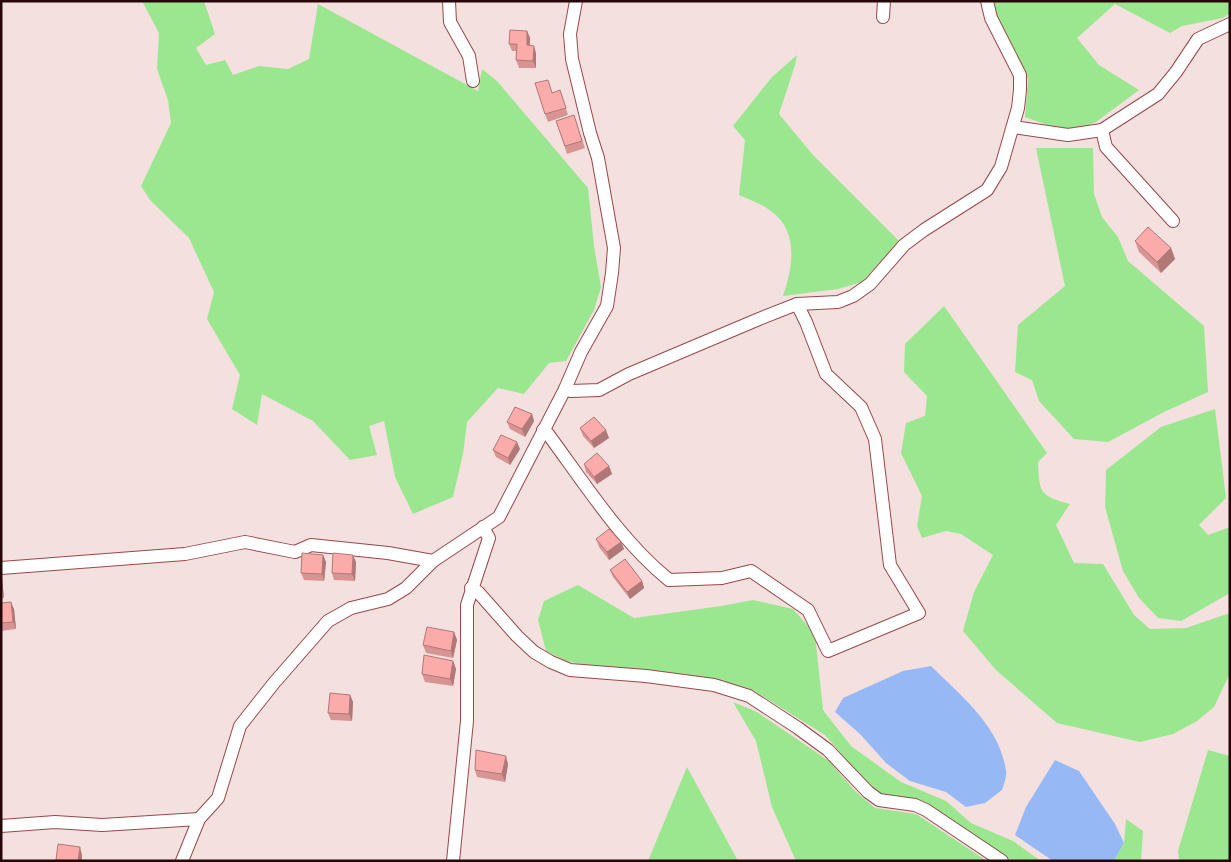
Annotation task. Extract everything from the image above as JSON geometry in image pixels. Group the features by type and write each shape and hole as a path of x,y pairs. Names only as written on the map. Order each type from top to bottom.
{"street":[{"path":"449,1 450,22 469,56 473,81"},
{"path":"182,861 199,819 218,798 240,726 274,683 328,621 352,608 388,599 406,588 433,561 499,517 565,389 581,352 607,306 614,248 598,158 572,59 570,34 576,1"},
{"path":"883,17 884,1"},
{"path":"565,389 571,391 599,390 629,374 759,318 798,304 838,302 853,296 870,284 904,246 924,230 986,190 1001,167 1013,127 1018,108 1020,75 990,18 987,1"},
{"path":"1013,127 1068,135 1102,130 1158,94 1176,72 1198,39 1230,24"},
{"path":"1102,130 1106,147 1173,221"},
{"path":"543,430 548,434 614,523 650,565 669,580 722,578 751,571 808,610 828,651 919,613 890,565 875,439 862,407 826,374 798,304"},
{"path":"453,861 467,721 467,605 471,588 489,538 483,527"},
{"path":"1,568 185,554 245,542 295,552 311,546 388,553 433,561"},
{"path":"471,588 478,592 517,636 534,652 570,670 714,684 749,696 828,750 878,800 915,805 926,810 1002,861"},
{"path":"1,826 55,822 102,824 199,819"}],"green space":[{"path":"142,1 204,1 215,34 196,48 206,65 225,60 233,75 259,66 288,69 309,59 318,4 478,91 482,69 497,81 588,188 594,246 601,287 594,310 566,361 549,363 524,394 498,388 467,422 463,454 453,497 413,514 395,477 384,421 369,426 377,455 350,460 313,421 262,394 257,425 232,409 240,375 207,319 214,292 189,238 150,200 141,186 171,123 168,100 157,69 159,33"},
{"path":"994,1 1230,1 1230,13 1223,18 1182,26 1170,33 1115,4 1077,38 1099,65 1139,90 1096,122 1070,133 1025,117 1028,79 995,15"},
{"path":"797,55 779,114 813,155 899,241 862,282 838,289 783,296 791,262 790,239 780,219 771,211 739,195 745,140 733,126 772,77"},
{"path":"1036,148 1093,148 1094,194 1102,217 1118,237 1128,261 1204,326 1208,392 1164,412 1108,442 1074,439 1039,401 1032,380 1015,372 1018,325 1065,286"},
{"path":"944,306 1047,453 1038,462 1039,481 1043,492 1047,495 1070,504 1056,525 1074,563 1103,564 1134,615 1150,629 1186,628 1230,613 1230,673 1214,707 1197,721 1173,734 1140,742 1057,723 996,670 963,631 974,592 993,555 961,534 946,531 922,538 917,526 922,496 901,453 906,423 925,416 927,396 904,372 905,344"},
{"path":"1215,409 1226,498 1199,525 1208,535 1230,527 1230,593 1181,621 1158,618 1139,598 1123,571 1105,507 1106,470 1161,427"},
{"path":"578,585 634,618 753,600 793,609 815,634 823,710 851,746 901,782 946,801 971,823 1013,841 1041,861 1013,861 916,800 879,793 868,784 825,735 753,690 717,680 591,666 566,661 546,651 538,620 544,601"},
{"path":"733,702 757,712 829,761 855,791 875,808 916,814 987,861 796,861 772,807 756,741"},
{"path":"1208,750 1230,756 1230,861 1179,861 1178,851"},
{"path":"687,767 738,861 648,861"},
{"path":"1126,819 1143,831 1141,861 1114,861 1124,843"}],"water":[{"path":"931,666 978,713 996,740 1002,755 1006,773 1002,790 985,803 966,807 946,792 910,781 886,763 860,734 835,712 843,698 903,671"},
{"path":"1055,760 1079,771 1115,824 1124,843 1114,861 1053,861 1015,835 1026,807"}],"building":[{"path":"510,30 527,31 527,45 534,46 533,61 516,60 517,44 509,44"},
{"path":"548,80 552,93 560,90 566,108 545,114 535,83"},
{"path":"574,115 582,141 565,146 556,121"},
{"path":"1148,227 1171,248 1157,262 1135,241"},
{"path":"515,407 532,414 522,429 507,422"},
{"path":"594,417 606,430 591,441 580,428"},
{"path":"501,435 517,442 508,458 493,450"},
{"path":"597,453 609,466 594,477 584,464"},
{"path":"609,529 621,542 607,552 596,539"},
{"path":"302,553 323,555 322,574 301,573"},
{"path":"333,553 353,555 352,574 332,573"},
{"path":"625,559 642,581 627,592 610,570"},
{"path":"11,602 13,622 1,623 1,603"},
{"path":"427,627 454,632 451,651 423,645"},
{"path":"424,655 453,661 450,679 422,674"},
{"path":"330,693 350,695 349,714 328,713"},
{"path":"476,750 506,756 502,774 475,770"},
{"path":"58,844 80,847 78,861 56,860"}]}
